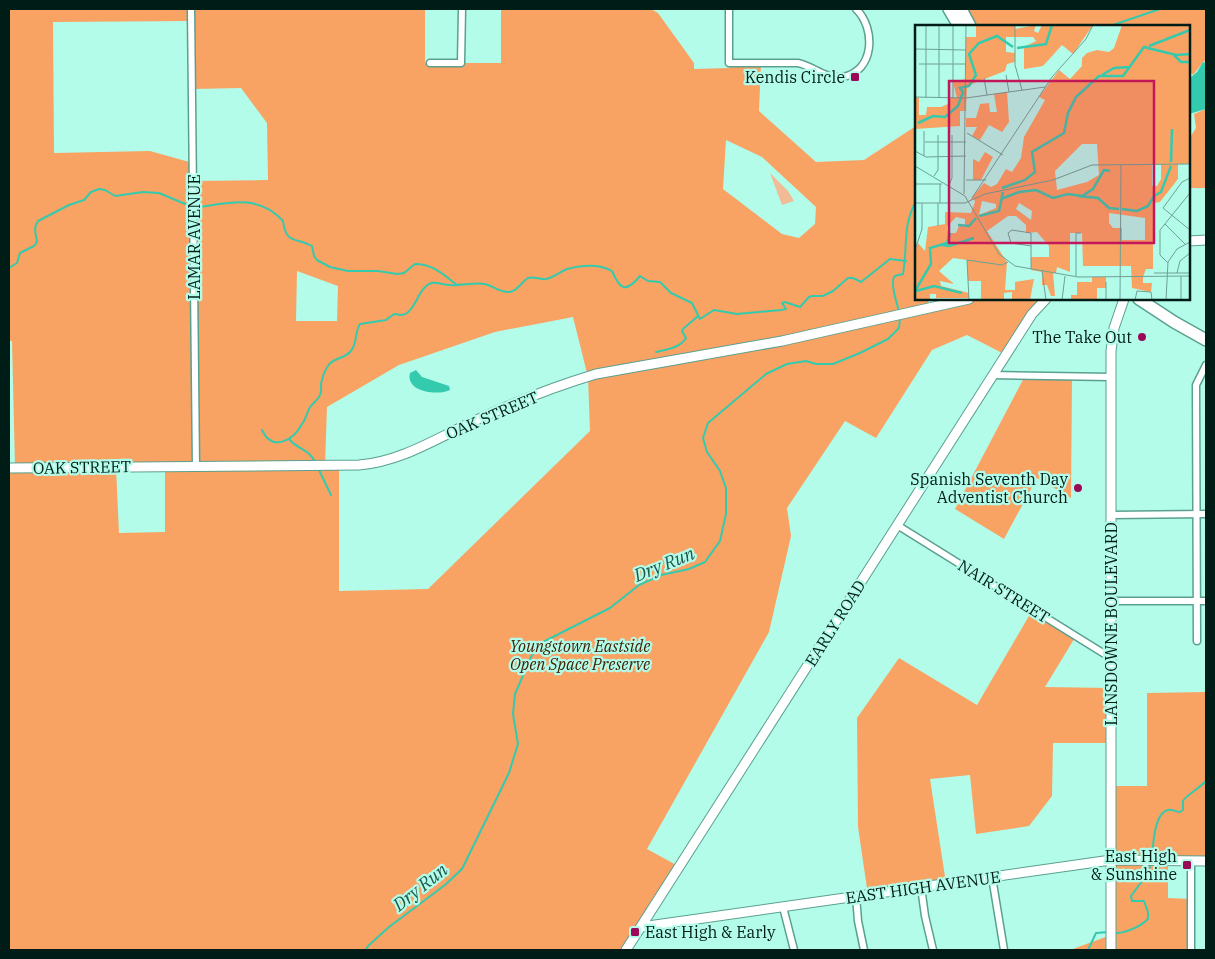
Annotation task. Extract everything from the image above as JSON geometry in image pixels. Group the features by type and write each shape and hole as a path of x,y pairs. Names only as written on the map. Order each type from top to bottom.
{"highway":[{"path":"949,9 958,25"},
{"path":"961,9 969,25"},
{"path":"1141,300 1206,340"}],"street":[{"name":"LAMAR AVENUE","path":"191,9 196,466"},
{"path":"430,64 462,63 462,9"},
{"path":"730,9 729,63 792,62 804,64 830,76 840,77 852,74 861,66 869,46 869,31 856,9"},
{"path":"1190,240 1206,240"},
{"name":"OAK STREET","path":"9,468 339,466 370,464 393,459 492,414 596,374 782,341 965,300"},
{"name":"EARLY ROAD","path":"626,950 992,376 1032,314 1045,300"},
{"name":"LANSDOWNE BOULEVARD","path":"1111,950 1111,377 1112,339 1115,322 1124,300"},
{"path":"1197,641 1196,385 1206,365"},
{"path":"992,376 1111,377"},
{"path":"1111,515 1206,514"},
{"name":"NAIR STREET","path":"897,525 1111,658"},
{"path":"1111,601 1206,601"},
{"name":"EAST HIGH AVENUE","path":"641,928 1111,860 1206,861"},
{"path":"1191,860 1191,950"},
{"path":"992,877 1004,950"},
{"path":"921,887 933,950"},
{"path":"856,896 858,921 864,950"},
{"path":"783,907 794,950"}],"shaded area":[{"path":"1203,62 1206,63 1206,109 1190,114 1190,78 1197,72"},
{"path":"770,173 788,191 794,201 782,205"},
{"path":"416,370 422,377 449,386 450,390 438,393 417,388 412,385 410,379 410,373"}],"green space":[{"name":"Youngstown Eastside Open Space Preserve","path":"9,9 425,9 425,63 501,63 501,9 651,9 658,13 694,63 694,69 729,68 729,63 761,63 759,111 816,162 864,160 915,127 915,300 928,300 929,307 964,300 1045,300 1006,355 967,335 932,350 876,438 845,421 787,508 791,536 769,632 647,849 680,867 626,950 9,950 9,468 15,467 12,341 9,341","holes":["191,21 193,89 241,88 267,123 268,180 194,181 193,163 150,151 54,153 53,22","726,140 762,157 816,207 815,224 799,238 782,234 723,189","297,271 338,286 337,321 296,321","573,317 588,377 590,431 428,589 339,591 339,466 325,465 327,407 399,365 495,332","165,466 165,532 119,533 116,467"]},
{"path":"961,9 1206,9 1206,62 1204,61 1193,75 1190,72 1190,25 969,25"},
{"path":"1206,109 1206,188 1190,188 1190,137 1196,128 1194,114"},
{"path":"1025,376 1072,377 1071,498 1037,478 1004,539 955,509"},
{"path":"1033,609 1076,636 1045,687 1111,688 1111,743 1053,743 1052,796 1029,826 976,834 970,775 930,779 946,883 868,895 858,827 857,718 899,658 977,705"},
{"path":"1206,692 1206,861 1168,861 1168,898 1191,899 1191,950 1070,950 1111,935 1111,786 1147,786 1147,693"}],"waterway":[{"path":"1113,25 1160,9"},
{"path":"9,268 17,263 20,253 34,246 37,242 35,229 38,221 69,205 84,200 91,192 99,189 115,196 143,192 159,193 190,206"},
{"path":"201,207 234,202 245,202 265,207 283,221 284,229 289,237 312,246 317,260 330,267 348,271 378,271 397,274 404,273 415,264 421,264 438,271 457,285"},
{"name":"Dry Run","path":"899,311 894,293 893,279 895,276 903,274 907,228 915,203"},
{"path":"262,430 266,437 271,441 277,442 282,442 293,435 303,422 310,407 319,397 322,380 330,363 347,354 352,349 360,324 386,320 394,314 406,314 423,289 432,283 448,285 485,284 510,292 516,290 528,278 546,279 567,269 596,266 612,271 618,282 624,287 631,285 640,276 648,281 660,282 671,293 692,303 700,319 714,310 737,314 781,310 786,309 782,303 785,302 800,307 809,297 823,296 833,291 848,278 861,282 890,259 906,261"},
{"path":"656,352 673,348 680,344 686,338 682,331 683,329 698,316"},
{"name":"Dry Run","path":"366,950 389,927 445,885 462,869 509,773 518,744 513,714 515,694 532,655 545,641 610,608 639,585 661,575 689,569 705,562 720,541 726,514 726,488 720,471 707,452 703,438 708,423 766,374 787,364 806,361 816,364 833,364 860,353 888,339 899,328 900,318"},
{"path":"289,439 306,451 315,462"},
{"path":"318,468 331,495"},
{"path":"1152,858 1155,831 1163,812 1168,810 1180,812 1183,810 1184,799 1206,781"},
{"path":"1113,933 1132,929 1148,919 1148,912 1144,901 1132,901 1131,896 1148,873 1151,862"},
{"path":"1088,950 1096,933 1109,932"}],"place":[{"name":"Kendis Circle","path":"855,77"},
{"name":"The Take Out","path":"1142,337"},
{"name":"Spanish Seventh Day Adventist Church","path":"1078,488"},
{"name":"East High & Sunshine","path":"1187,865"},
{"name":"East High & Early","path":"635,932"}]}
